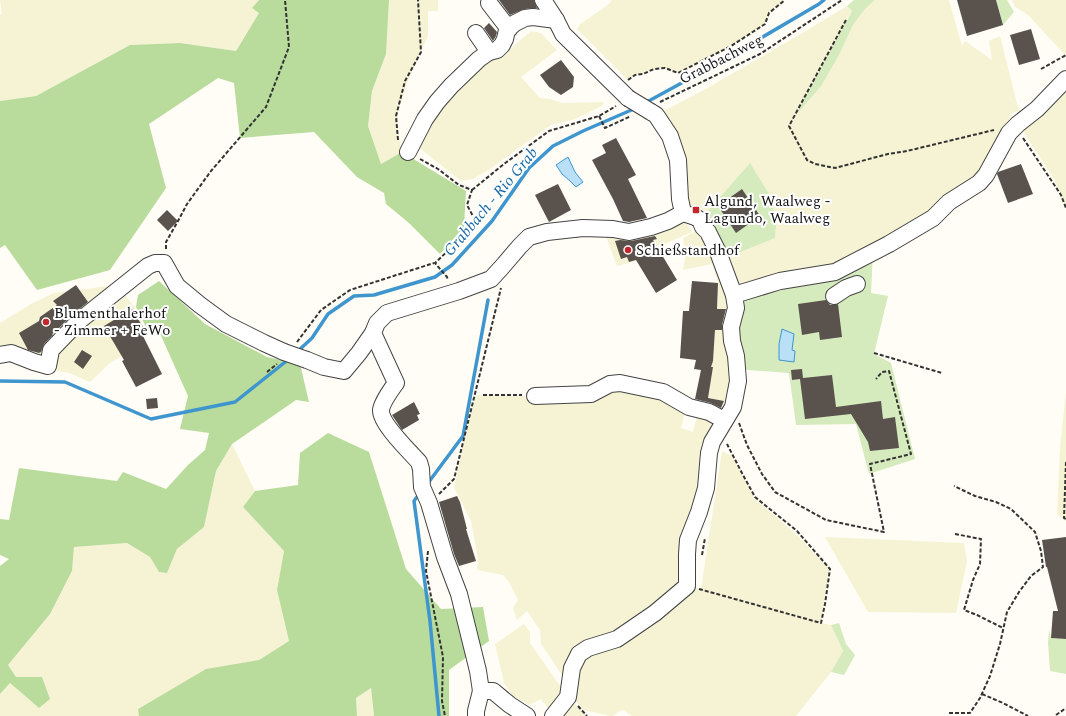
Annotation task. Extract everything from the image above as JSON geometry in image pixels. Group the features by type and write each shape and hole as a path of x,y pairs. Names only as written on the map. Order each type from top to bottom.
{"lane":[{"path":"543,0 563,34 626,95 653,108 670,136 678,160 680,199 683,213"},
{"path":"489,4 509,29"},
{"path":"408,152 425,119 437,102 479,59 489,52 497,50 502,45 507,30 515,23 525,18 533,17 556,20"},
{"path":"476,33 489,52"},
{"path":"734,295 780,281 835,272 889,244 933,218 949,202 979,183 986,175 1009,133 1037,109 1066,79"},
{"path":"0,355 11,354 48,366 51,350 79,321 148,266 156,263 164,263 177,286 226,324 264,343 324,367 344,371 373,333 377,323 387,313 459,291 491,279 529,237 572,228 613,229 629,232 651,227 668,221 683,213 700,220 718,252 734,295 736,308 730,327 736,356 738,381 733,407 712,442 709,453 706,488 699,512 688,540 686,586 654,613 617,639 588,648 579,654 572,668 568,697 553,716"},
{"path":"834,296 846,288 857,284"},
{"path":"373,333 396,383 382,409 381,414 386,425 419,462 422,469 422,486 429,503 445,557 459,594 478,671 481,691 476,716"},
{"path":"535,396 591,394 610,384 620,383 663,392 689,407 709,412 723,424"},
{"path":"481,691 493,691 510,705 527,716"}],"path":[{"path":"164,263 166,242 187,204 211,172 266,107 289,47 285,0"},
{"path":"418,0 421,52 406,81 396,116 398,139 402,148 438,169 459,185 472,190"},
{"path":"267,372 287,352 321,310 350,290 434,263 454,246 470,229 474,218 467,205 472,190 549,131 599,116 623,102 626,95 628,80 635,75 643,74 654,68 665,68 678,73 731,46 765,24 769,13 785,0"},
{"name":"Grabbachweg","path":"653,108 760,54 842,0"},
{"path":"846,20 790,126 807,160 815,164 835,168 888,154 907,151 990,131 1015,127 1061,194 1066,208"},
{"path":"1041,69 1066,55"},
{"path":"599,116 606,128 634,115"},
{"path":"434,263 447,277"},
{"path":"429,503 454,479 503,276 502,267"},
{"path":"874,353 942,373"},
{"path":"733,407 747,445 762,474 775,492 826,520 884,532 870,464 911,454 889,371 882,372 876,379"},
{"path":"483,395 535,396"},
{"path":"697,589 821,623 825,604 830,569 796,531 755,497 724,437 723,424"},
{"path":"1066,462 1064,518 1066,519"},
{"path":"949,713 970,713 982,694 990,676 1000,644 1007,612 1031,576 1044,567 1035,532 1011,509 996,502 975,496 954,486"},
{"path":"701,560 706,531"},
{"path":"955,534 981,539 980,564 973,580 964,610 1003,628"},
{"path":"429,550 426,571 443,657 442,701 445,716"},
{"path":"982,694 1028,716"},
{"path":"1056,715 1066,708"}],"shaded area":[{"path":"0,0 259,0 253,8 259,13 236,51 180,43 130,45 36,96 0,101 0,15 2,14"},
{"path":"389,0 438,0 438,11 428,11 428,36 407,83 398,112 398,130 402,152 381,164 368,126 372,91 386,54"},
{"path":"611,0 785,0 769,13 765,24 731,46 678,73 665,68 654,69 643,74 635,75 628,80 577,29 580,24 605,7"},
{"path":"875,0 949,0 962,46 965,41 992,60 989,41 1000,36 1019,111 1010,114 1010,122 986,175 889,244 729,309 717,309 718,283 712,264 683,270 685,258 683,238 703,227 721,260 774,238 776,223 700,220 683,213 678,160 656,115 702,91 847,6 852,11 846,20 839,55 853,25 865,9"},
{"path":"1012,0 1066,0 1066,56 1028,15 1015,7"},
{"path":"531,31 541,33 557,50 521,77 540,98 550,99 562,103 604,102 602,106 575,119 551,125 490,169 473,179 461,181 418,147 452,92 488,60 500,58"},
{"path":"1066,82 1066,207 1054,179 1021,128"},
{"path":"682,216 692,232 667,243 656,255 617,266 604,231"},
{"path":"116,285 133,305 146,332 143,344 110,363 90,382 69,373 46,369 0,356 0,323 31,304 54,293"},
{"path":"715,330 728,331 736,356 728,402 708,398 713,367 711,367 713,361"},
{"path":"625,386 686,408 681,428 693,432 698,412 721,420 682,580 677,588 610,636 588,642 566,681 541,644 540,630 527,611 517,620 513,608 518,600 509,582 503,575 477,570 478,559 471,521 454,487 476,395 587,398"},
{"path":"1066,391 1066,521 1057,514 1060,448"},
{"path":"232,444 255,491 243,507 284,551 277,590 289,641 259,660 206,670 139,708 139,716 0,716 0,694 10,683 39,708 8,665 50,614 72,571 74,547 127,543 150,557 159,572 167,573 177,549 204,527 216,471"},
{"path":"722,451 732,456 754,498 797,535 829,569 821,623 831,625 843,651 831,672 796,716 632,716 623,710 613,716 610,716 584,710 574,699 579,661 690,586 701,589"},
{"path":"825,537 964,543 967,561 956,613 868,612"},
{"path":"524,624 530,632 530,643 563,690 556,702 548,708 541,699 529,705 512,695 504,683 495,644"},
{"path":"371,688 374,716 357,716 356,698"},
{"path":"568,697 587,716 553,716"}],"green space":[{"path":"259,0 389,0 386,54 372,91 368,126 381,164 402,152 466,191 464,227 440,254 409,223 386,204 384,193 357,177 314,132 240,138 234,83 218,78 149,124 166,188 110,270 37,290 5,245 0,248 0,101 36,96 130,45 180,43 236,51 259,13 252,8"},
{"path":"854,0 875,0 865,9 853,25 839,55 821,86 796,115 852,11 847,6"},
{"path":"996,0 1007,0 1014,12 1003,25"},
{"path":"750,163 771,197 776,223 775,238 721,260 700,220"},
{"path":"873,252 871,293 888,296 874,354 891,363 915,459 869,474 856,424 796,425 789,373 748,370 737,366 734,295"},
{"path":"159,281 205,324 267,357 300,364 309,402 296,400 232,444 216,471 204,527 177,549 167,573 159,572 150,557 127,543 74,547 72,571 50,614 8,665 16,677 42,677 50,699 39,708 10,683 0,694 0,566 9,559 0,555 0,519 9,520 19,468 117,481 123,472 166,489 188,465 205,450 209,433 180,429 188,396 158,329 149,333 136,307 138,295"},
{"path":"328,433 369,452 406,569 441,609 483,607 489,641 449,670 449,716 374,716 371,688 356,698 357,716 139,716 138,709 206,669 259,660 289,641 277,590 284,551 243,507 255,491 298,485 300,453"},
{"path":"839,623 846,644 855,655 844,675 831,672 843,651 831,625"},
{"path":"1049,630 1051,638 1066,639 1066,674 1050,671 1048,643"}],"water":[{"path":"568,157 575,172 583,182 576,187 562,174 556,165"},
{"path":"782,329 794,334 792,350 795,351 794,362 779,360 779,344"}],"building":[{"path":"499,0 534,0 537,8 524,9 510,15"},
{"path":"957,0 996,0 1003,25 967,36"},
{"path":"489,23 497,32 493,41 484,28"},
{"path":"1031,29 1040,59 1019,65 1010,35"},
{"path":"561,60 574,77 573,87 561,95 549,87 540,75"},
{"path":"616,138 636,175 628,179 647,218 629,222 623,221 592,160 606,153 602,145"},
{"path":"1021,164 1033,194 1008,203 997,174 998,172"},
{"path":"558,184 571,210 549,222 535,195"},
{"path":"742,189 760,216 736,233 718,206"},
{"path":"167,210 178,221 168,231 157,220"},
{"path":"655,236 657,239 653,240 677,280 656,293 636,260 629,262 627,257 621,259 615,241 631,241"},
{"path":"692,281 718,283 717,309 726,309 722,330 715,330 713,361 711,367 713,367 708,398 724,401 721,408 711,403 695,399 701,370 694,369 696,360 680,358 683,311 689,311"},
{"path":"76,285 88,302 52,334 53,335 44,344 41,352 39,353 28,350 19,333 39,321 40,317 57,305 53,301"},
{"path":"826,300 830,305 838,304 842,337 820,340 819,332 802,335 798,304"},
{"path":"132,309 146,332 142,334 162,374 136,387 122,361 124,360 104,326"},
{"path":"82,350 92,356 83,369 74,362"},
{"path":"802,369 803,378 832,375 836,407 881,401 883,419 895,417 899,448 870,451 868,442 851,414 805,419 800,379 792,380 791,370"},
{"path":"157,398 158,408 147,409 146,399"},
{"path":"414,402 420,414 417,415 419,420 402,430 392,415"},
{"path":"457,496 476,561 459,566 439,502"},
{"path":"1066,537 1066,639 1051,638 1053,611 1058,611 1046,567 1042,540"}],"waterway":[{"name":"Grabbach - Rio Grab","path":"645,103 720,62 824,0"},
{"name":"Grabbach - Rio Grab","path":"297,352 312,338 328,314 354,296 374,295 435,277 452,265 492,221 529,168 553,146 636,108"},
{"path":"428,483 463,436 488,300"},
{"name":"Grabbach - Rio Grab","path":"0,381 65,382 151,419 235,402 289,359"},
{"path":"420,493 414,501 430,621 439,716"}],"place":[{"name":"Algund, Waalweg - Lagundo, Waalweg","path":"696,210"},
{"name":"Schießstandhof","path":"628,250"},
{"name":"Blumenthalerhof - Zimmer + FeWo","path":"46,322"}]}
